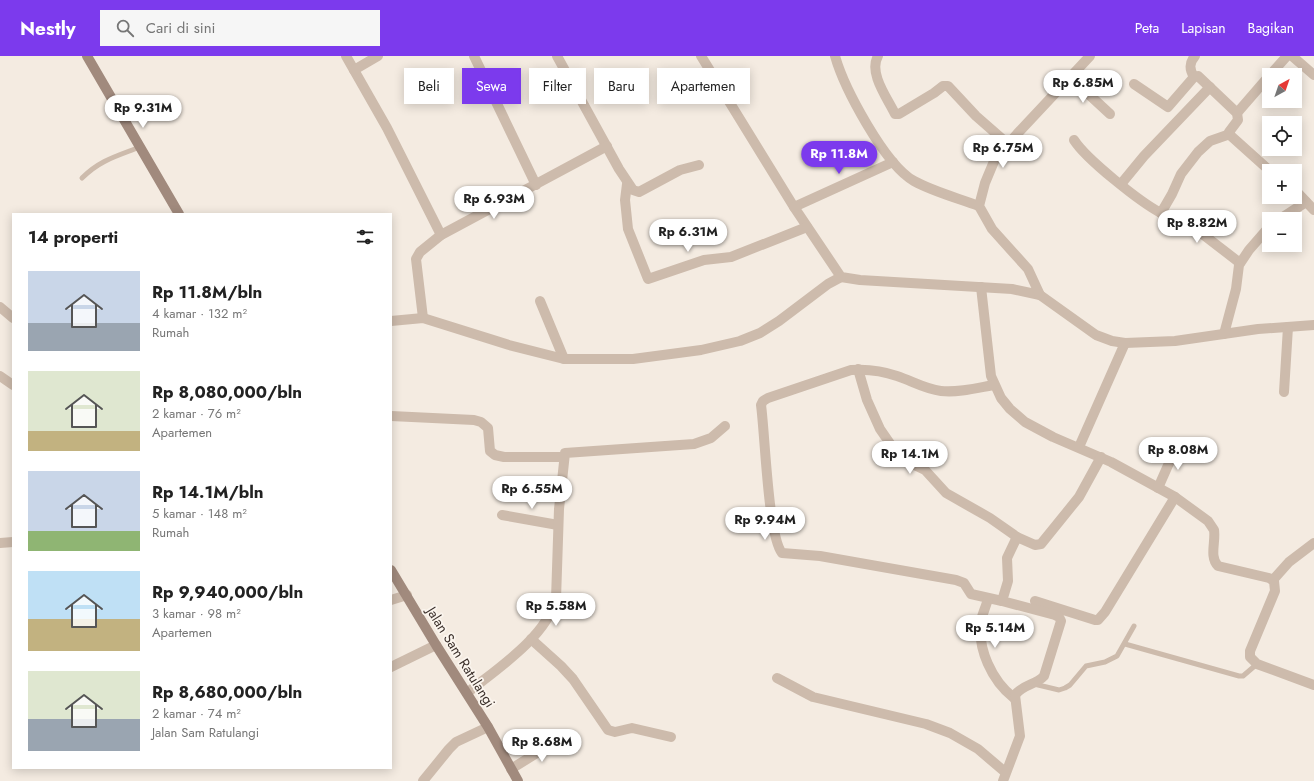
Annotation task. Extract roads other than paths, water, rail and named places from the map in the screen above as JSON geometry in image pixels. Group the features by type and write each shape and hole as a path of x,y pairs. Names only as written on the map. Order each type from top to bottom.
{"street":[{"path":"87,56 178,213"},
{"path":"346,56 387,128 441,235"},
{"path":"354,70 378,56"},
{"path":"474,56 536,184"},
{"path":"557,56 627,184 633,190 639,192 680,170 699,165"},
{"path":"701,56 794,208 840,277"},
{"path":"835,56 841,74 865,121 893,162 912,180 980,206"},
{"path":"878,56 875,63 876,73 895,114 899,114 943,86 948,86 976,116 1008,144"},
{"path":"1040,295 1028,270 992,229 980,206 985,183 995,159 1090,56"},
{"path":"1194,77 1190,67 1191,61 1195,56"},
{"path":"1277,68 1287,56"},
{"path":"1292,56 1314,75"},
{"path":"1302,64 1309,56"},
{"path":"1194,77 1198,76 1236,113 1237,121 1230,134"},
{"path":"1070,77 1110,114"},
{"path":"1134,84 1168,107 1194,77"},
{"path":"1236,113 1262,85"},
{"path":"1121,184 1144,156 1210,87"},
{"path":"1230,134 1262,164"},
{"path":"1161,213 1172,194 1180,174 1198,152 1210,141 1230,134"},
{"path":"1074,140 1082,150 1121,184 1161,213 1186,224 1206,236 1240,263"},
{"path":"423,318 416,259 420,252 441,235 607,146"},
{"path":"794,208 893,162"},
{"path":"627,184 625,200 628,229 648,279 704,260 731,257 807,228"},
{"path":"1299,212 1312,207 1302,197"},
{"path":"1224,334 1236,289 1240,263 1262,235"},
{"path":"392,321 423,318 509,345 564,359 633,358 701,350 740,341 760,333 779,321 828,284 840,277 860,280 981,287 1040,295 1096,335 1112,341 1125,343 1175,341 1224,334 1314,325"},
{"path":"981,287 991,376 1001,398 1025,422 1101,457 1175,497 1205,518 1213,526 1215,534 1214,559 1218,566 1273,580 1276,586 1275,591 1249,654 1250,659 1256,665 1314,685"},
{"path":"540,300 564,359"},
{"path":"0,307 12,317"},
{"path":"1284,392 1288,327"},
{"path":"1079,447 1125,343"},
{"path":"994,385 943,391 921,386 896,375 858,369 842,372 768,398 762,403 770,503 774,531 780,551 784,554 820,556 961,581 972,594 988,599 1094,620 1101,617 1175,497"},
{"path":"858,369 867,400 880,429 900,458 924,470 946,493 990,518 1017,537 1035,545 1042,544 1079,497 1101,457"},
{"path":"0,376 12,384"},
{"path":"392,416 474,420 481,422 488,428 490,451 495,455 504,457 564,457"},
{"path":"467,693 531,639 543,626 553,611 556,599 558,517 565,453 694,444 711,438 725,426"},
{"path":"1158,488 1177,445"},
{"path":"502,515 558,517"},
{"path":"1002,601 1008,581 1007,558 1017,537"},
{"path":"0,543 12,542"},
{"path":"1273,580 1289,562 1314,543"},
{"name":"Jalan Sam Ratulangi","path":"392,572 488,727 518,781"},
{"path":"392,600 406,595"},
{"path":"988,599 981,620 983,648 992,675 1004,690 1014,698"},
{"path":"1035,601 1061,613"},
{"path":"777,678 813,697 926,724 950,733 978,749 1004,776 1020,736 1014,698 1019,690 1041,679 1045,674 1060,622 1061,613"},
{"path":"531,639 574,680 608,730 615,732 632,728 671,737"},
{"path":"392,667 436,645"},
{"path":"423,781 448,749 456,742 488,727"},
{"path":"511,769 561,738"}],"lane":[{"path":"82,178 94,166 103,161 140,147"},
{"path":"1031,683 1059,690 1065,688 1070,685 1083,668 1114,658 1126,642 1133,628"},
{"path":"1126,642 1228,674 1242,676 1256,665"}]}
